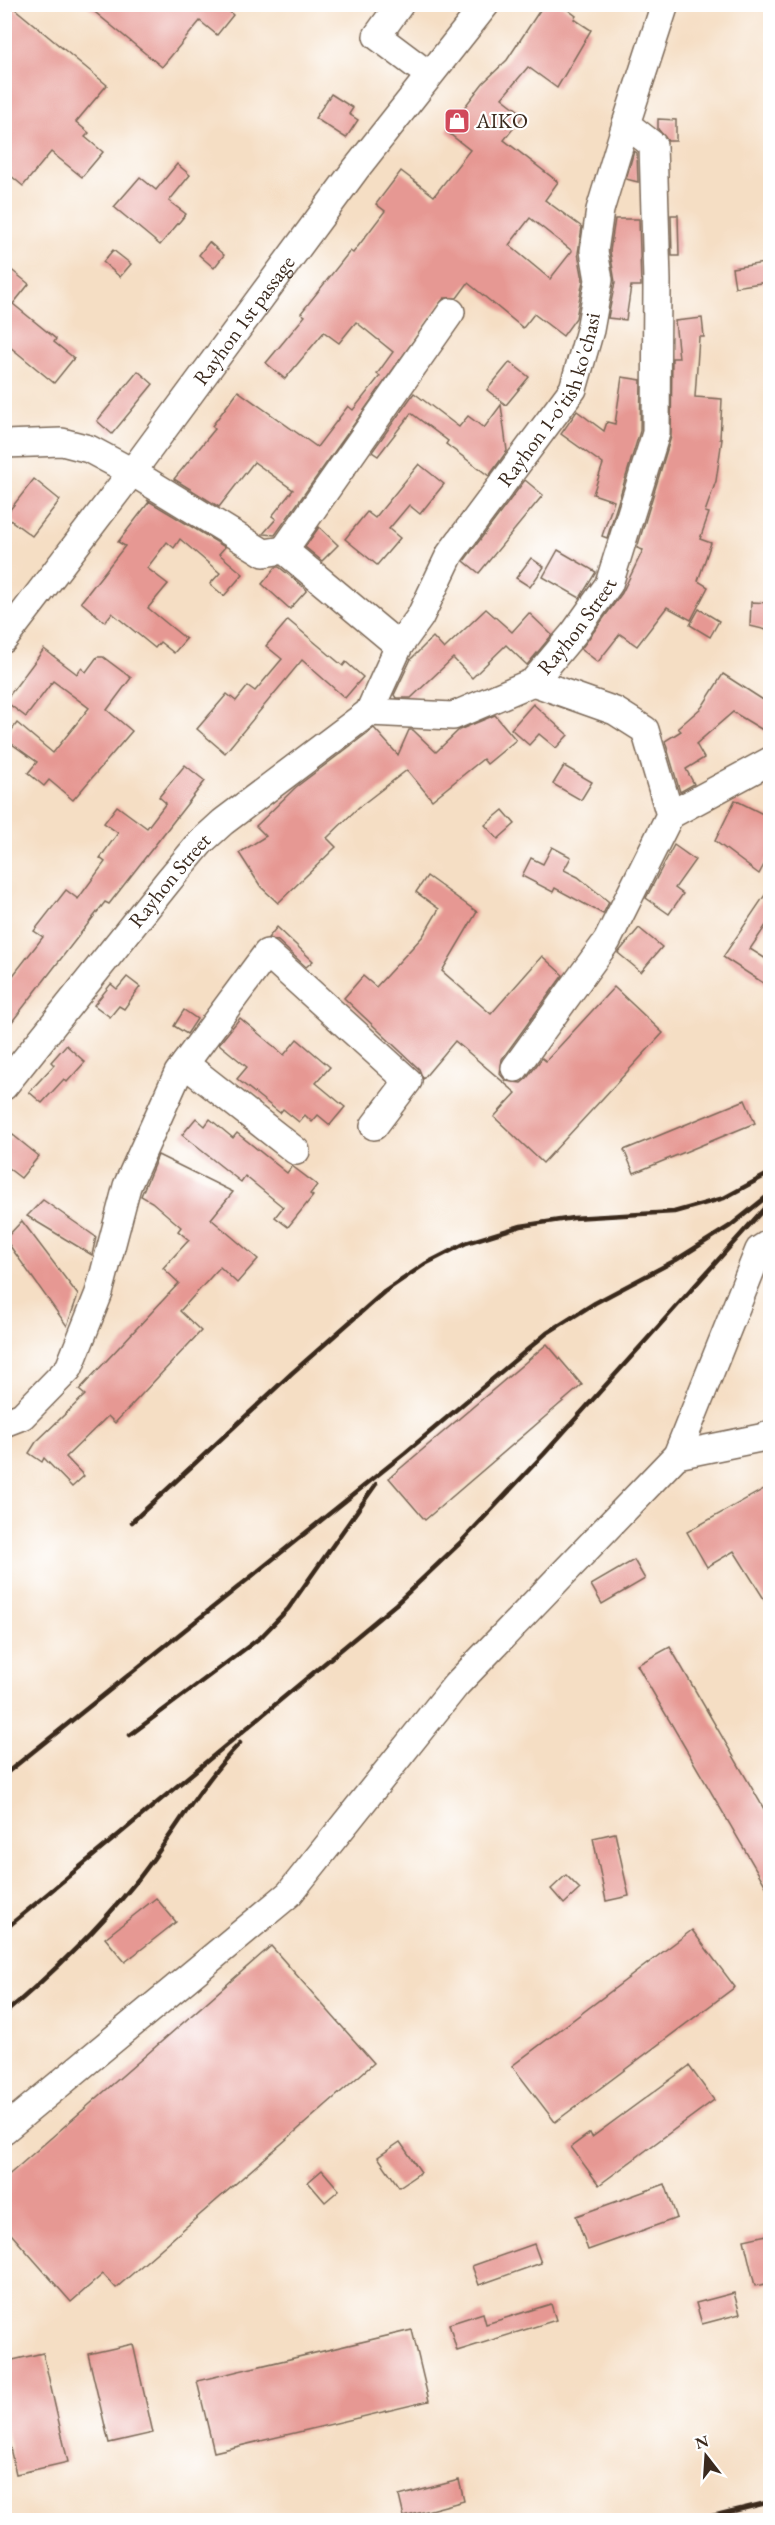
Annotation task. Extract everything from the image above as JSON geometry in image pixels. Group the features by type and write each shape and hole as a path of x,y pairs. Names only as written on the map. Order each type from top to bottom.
{"street":[{"path":"400,4 377,36 429,75"},
{"name":"Rayhon 1st passage","path":"4,639 132,472 355,170 486,4"},
{"path":"626,124 665,4"},
{"name":"Rayhon 1-o'tish ko'chasi","path":"369,712 399,646 420,617 450,555 573,388 590,330 599,280 594,251 600,210 626,124"},
{"name":"Rayhon Street","path":"4,1086 201,842 257,795 369,712 453,716 533,682 574,633 609,584 656,433 657,280 653,145 626,124"},
{"path":"4,444 62,442 88,449 132,472 264,553 284,550 451,312"},
{"path":"284,550 399,646"},
{"path":"533,682 615,711 645,730 670,815"},
{"path":"515,1068 608,941 670,815 771,761"},
{"path":"4,1423 22,1416 69,1368 99,1293 127,1186 184,1064 267,952 408,1081 374,1126"},
{"path":"184,1064 296,1151"},
{"path":"4,2130 289,1894 456,1685 677,1455 759,1250 771,1243"},
{"path":"677,1455 771,1434"}],"building":[{"path":"4,4 9,4 107,85 76,122 89,133 85,137 103,152 82,177 51,152 23,186 4,170"},
{"path":"85,4 221,4 233,15 217,35 200,21 162,67"},
{"path":"544,4 560,4 576,16 574,19 591,30 557,88 528,67 502,98 524,115 504,140 558,182 545,200 582,227 578,253 583,280 576,318 563,336 534,314 523,328 468,283 457,298 444,298 275,535 263,534 276,519 272,516 293,490 254,462 219,507 174,479 215,429 212,426 238,391 317,447 348,406 353,410 380,376 377,374 393,352 356,322 339,343 324,332 285,379 266,363 305,316 301,313 350,251 353,253 385,211 376,204 401,171 434,196 470,150 446,131 483,83 507,60","holes":["530,218 572,251 550,279 509,245"]},
{"path":"331,94 353,108 349,114 358,120 346,138 315,118"},
{"path":"658,119 676,120 676,141 668,141 658,129"},
{"path":"634,151 637,153 638,182 626,179"},
{"path":"177,164 190,175 169,201 186,214 160,245 114,207 140,177 156,190"},
{"path":"671,215 678,215 679,256 672,256"},
{"path":"615,219 639,219 641,286 631,286 626,320 608,318 615,282 610,251"},
{"path":"209,242 224,255 214,268 199,255"},
{"path":"113,250 131,264 120,277 103,262"},
{"path":"764,263 767,282 735,287 732,268"},
{"path":"4,264 29,284 13,304 56,339 54,342 74,358 54,383 4,342"},
{"path":"702,318 704,337 699,337 695,397 722,399 720,439 722,439 716,481 705,512 709,513 700,539 711,543 698,581 708,587 691,620 667,607 637,646 620,634 598,662 581,649 622,593 643,550 637,548 671,437 672,358 679,358 675,321"},
{"path":"510,362 529,377 506,405 487,390"},
{"path":"138,371 153,384 112,434 97,421"},
{"path":"622,377 641,380 640,431 607,538 602,536 614,501 593,494 603,464 561,434 577,411 604,431 607,422 615,424"},
{"path":"414,393 459,427 468,416 484,428 501,405 507,451 489,476 446,444 448,441 411,413 378,456 372,452"},
{"path":"419,464 444,484 420,514 409,505 389,529 400,538 377,565 345,539 367,512 375,518"},
{"path":"34,479 60,500 32,536 5,516"},
{"path":"525,480 543,495 479,573 464,561"},
{"path":"147,500 225,547 219,554 243,574 224,596 210,584 220,573 180,539 174,548 167,542 147,568 168,584 148,608 186,639 174,653 160,642 155,648 112,613 105,622 81,602 125,546 118,542 149,502"},
{"path":"319,527 338,545 322,561 305,547"},
{"path":"558,550 596,572 580,598 543,577"},
{"path":"531,558 544,567 530,587 516,578"},
{"path":"276,567 307,590 290,609 262,584"},
{"path":"751,602 771,603 771,631 750,626"},
{"path":"486,609 512,632 529,613 552,635 527,665 506,645 472,678 453,658 411,698 396,698 394,695 411,659 433,637 444,649"},
{"path":"699,609 719,621 710,637 690,625"},
{"path":"288,620 343,666 346,662 363,677 345,698 302,660 225,753 197,729 227,694 236,701 248,686 255,691 282,659 266,646"},
{"path":"44,649 77,674 81,668 86,672 97,657 103,657 131,678 107,710 132,731 73,800 49,780 44,786 28,773 37,762 5,739 17,723 53,753 89,708 53,681 26,717 5,701"},
{"path":"723,674 771,705 771,735 733,712 696,744 704,758 686,769 694,784 680,792 665,741 681,731 678,728 702,707"},
{"path":"533,704 568,735 556,748 539,734 529,745 511,729"},
{"path":"495,715 516,740 487,764 483,759 432,800 407,770 359,807 327,838 336,847 278,903 261,887 239,853 266,836 256,826 296,787 374,728 398,755 409,730 413,730 436,752 459,730"},
{"path":"185,765 205,781 109,904 105,902 4,1032 4,987 43,937 34,931 66,890 78,899 105,862 100,858 118,833 104,823 117,806 147,828 166,803 159,797"},
{"path":"564,766 592,782 581,800 553,784"},
{"path":"735,800 771,818 771,852 759,874 715,841"},
{"path":"503,810 515,824 498,839 485,825"},
{"path":"674,845 695,860 675,888 683,894 669,914 646,898"},
{"path":"552,847 571,857 564,870 578,877 609,902 603,914 555,888 553,892 522,876 531,858 543,864"},
{"path":"427,876 477,912 442,971 491,1014 542,956 563,975 502,1059 500,1074 506,1081 521,1083 527,1078 542,1058 546,1061 614,987 663,1033 543,1163 494,1117 516,1093 455,1041 423,1079 419,1069 344,998 363,976 376,987 423,936 439,909 416,892"},
{"path":"771,886 771,918 750,949 771,962 771,988 723,957"},
{"path":"277,927 313,961 306,967 278,941 268,938"},
{"path":"639,928 662,947 641,972 618,953"},
{"path":"127,977 140,987 124,1009 119,1006 110,1017 94,1005 111,984 117,989"},
{"path":"184,1010 197,1019 187,1034 174,1026"},
{"path":"240,1018 284,1055 297,1039 330,1067 316,1083 345,1107 330,1125 318,1115 312,1122 305,1115 299,1122 283,1109 280,1113 237,1079 247,1067 219,1044"},
{"path":"66,1045 85,1062 67,1082 64,1079 42,1103 29,1092 54,1065 51,1062"},
{"path":"745,1100 755,1123 634,1173 624,1150"},
{"path":"196,1118 205,1126 210,1119 233,1138 237,1133 287,1173 292,1166 317,1185 310,1194 313,1196 288,1227 275,1217 283,1207 245,1176 241,1182 182,1135"},
{"path":"13,1135 39,1156 21,1178 4,1165 4,1145"},
{"path":"158,1155 233,1192 211,1219 258,1259 237,1283 220,1267 180,1311 201,1331 115,1423 108,1416 66,1457 84,1476 72,1487 44,1458 42,1462 29,1453 36,1442 85,1395 79,1390 179,1283 163,1268 189,1240 178,1231 181,1227 152,1202 141,1196"},
{"path":"43,1200 96,1237 92,1255 27,1216"},
{"path":"22,1221 78,1295 67,1326 5,1239"},
{"path":"547,1344 582,1385 425,1520 389,1478"},
{"path":"771,1485 771,1610 734,1551 707,1567 687,1532"},
{"path":"634,1560 645,1579 602,1604 591,1585"},
{"path":"670,1647 771,1821 771,1895 637,1665"},
{"path":"615,1833 629,1896 606,1901 593,1838"},
{"path":"566,1875 580,1889 564,1904 551,1889"},
{"path":"156,1898 176,1922 125,1962 105,1938"},
{"path":"692,1930 735,1987 555,2122 512,2066"},
{"path":"271,1946 374,2063 116,2288 103,2274 71,2302 4,2226 4,2179"},
{"path":"689,2066 714,2100 599,2185 571,2147 590,2133 592,2137"},
{"path":"400,2142 421,2172 399,2187 378,2157"},
{"path":"322,2170 339,2190 325,2202 308,2182"},
{"path":"665,2184 677,2218 588,2250 576,2216"},
{"path":"771,2234 771,2283 755,2286 744,2240"},
{"path":"534,2244 541,2263 479,2285 472,2266"},
{"path":"734,2293 740,2314 702,2324 696,2303"},
{"path":"551,2304 556,2320 457,2351 449,2324 483,2313 486,2324"},
{"path":"412,2330 429,2401 214,2452 197,2381"},
{"path":"133,2344 153,2433 109,2443 88,2354"},
{"path":"43,2353 68,2462 16,2474 4,2422 4,2362"},
{"path":"459,2480 464,2501 404,2517 399,2496"}],"railway":[{"path":"132,1522 292,1373 384,1292 425,1264 466,1243 521,1226 573,1218 674,1212 724,1198 770,1173"},
{"path":"4,1775 405,1453 547,1333 595,1303 676,1260 730,1226 765,1198"},
{"path":"4,1930 396,1604 460,1543 544,1454 770,1202"},
{"path":"130,1735 261,1637 288,1609 376,1484"},
{"path":"4,2014 73,1951 121,1900 149,1865 199,1793 240,1743"},
{"path":"696,2520 770,2502"}],"place":[{"name":"AIKO","path":"457,121"}]}
